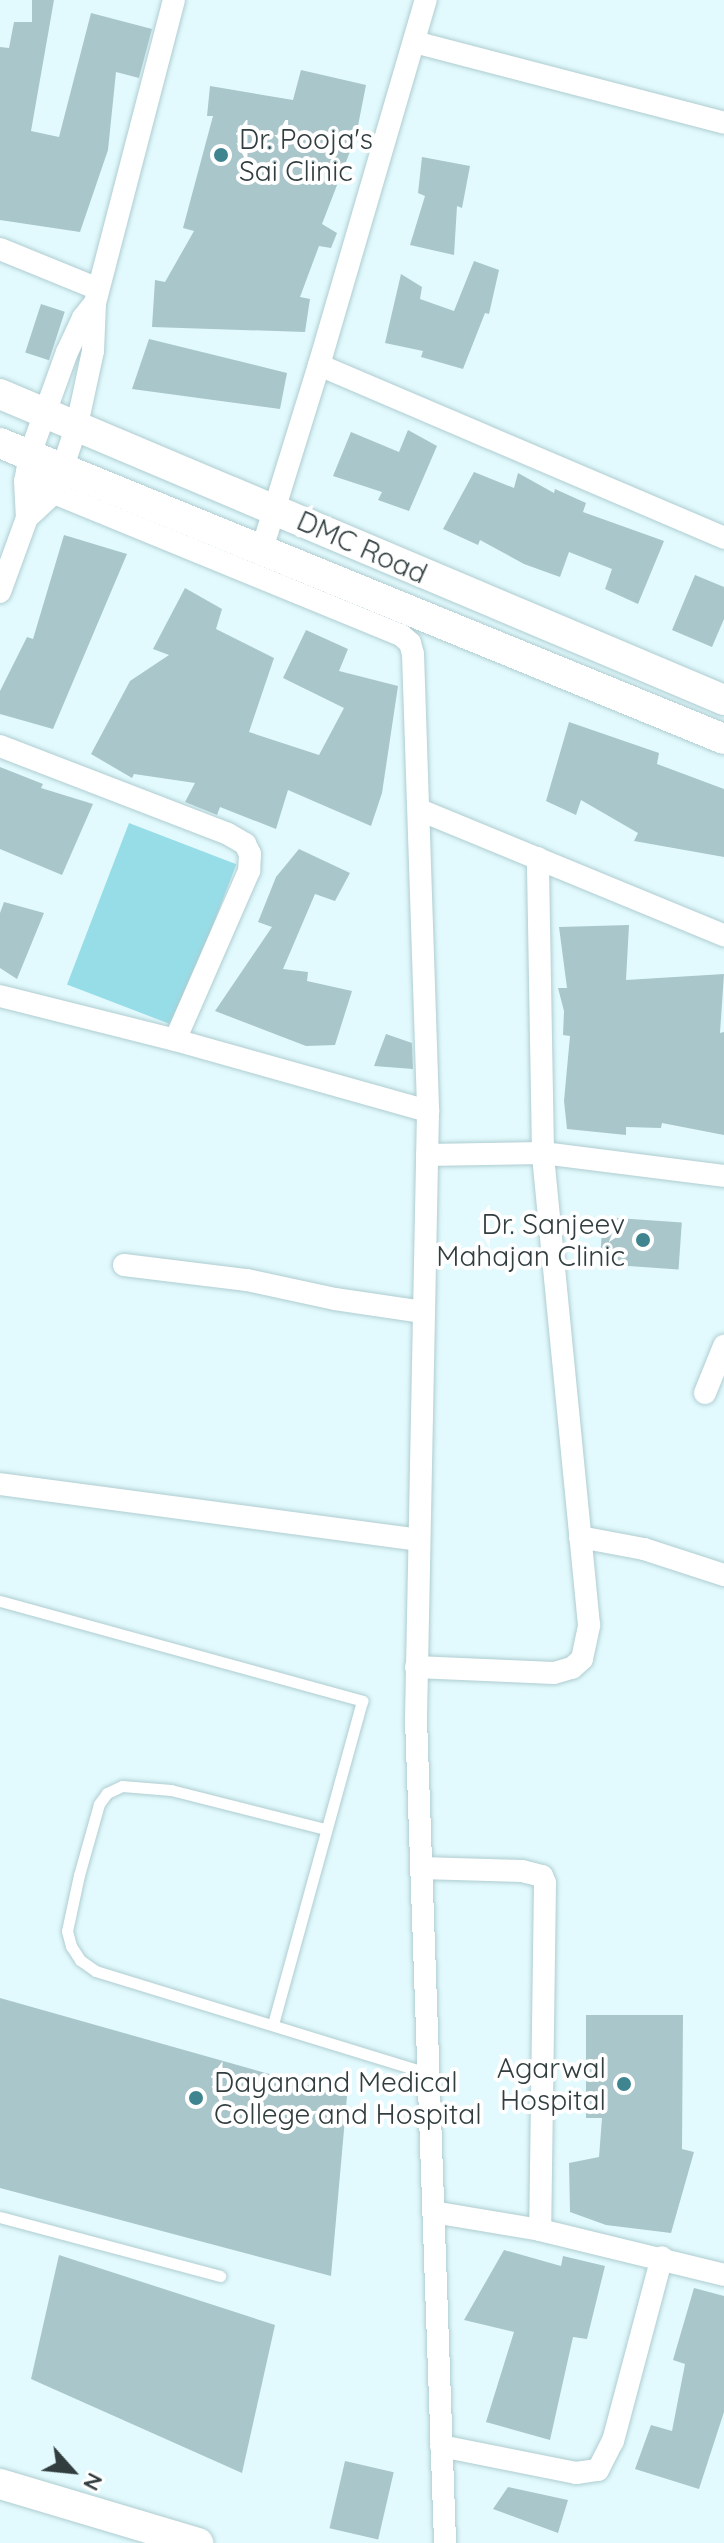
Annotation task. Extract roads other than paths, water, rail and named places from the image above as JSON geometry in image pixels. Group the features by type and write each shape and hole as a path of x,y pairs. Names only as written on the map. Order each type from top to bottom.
{"street":[{"path":"0,592 27,518 58,480 77,425 93,351 96,296 174,0"},
{"path":"262,549 426,0"},
{"path":"414,42 724,123"},
{"path":"0,249 96,296"},
{"path":"27,518 27,467 44,411 67,352 96,296"},
{"path":"319,365 724,538"},
{"name":"DMC Road","path":"0,394 724,700"},
{"path":"0,443 27,467 401,635 410,643 413,654 428,1111 416,1667 445,2543"},
{"path":"58,480 262,549 724,739"},
{"path":"0,746 228,834 245,844 250,854 249,871 175,1040"},
{"path":"420,810 724,935"},
{"path":"416,1667 540,1674 572,1668 582,1659 589,1625 543,1153 538,858"},
{"path":"0,996 175,1040 428,1111"},
{"path":"427,1155 543,1153 724,1176"},
{"path":"124,1265 247,1280 335,1299 423,1312"},
{"path":"705,1393 724,1346"},
{"path":"0,1484 418,1540"},
{"path":"580,1537 644,1549 724,1575"},
{"path":"421,1868 522,1871 542,1876 545,1883 540,2230"},
{"path":"433,2212 540,2230 662,2257 724,2275"},
{"path":"441,2446 576,2473 598,2470 613,2441 662,2257"},
{"path":"0,2484 198,2543"}],"lane":[{"path":"0,1601 362,1701 273,2024"},
{"path":"325,1829 171,1790 122,1786 107,1793 99,1804 67,1931 80,1960 106,1975 428,2073"},
{"path":"0,2217 220,2276"}],"place":[{"name":"Dr. Pooja's Sai Clinic","path":"221,155"},
{"name":"Dr. Sanjeev Mahajan Clinic","path":"643,1240"},
{"name":"Agarwal Hospital","path":"624,2084"},
{"name":"Dayanand Medical College and Hospital","path":"196,2098"}]}
